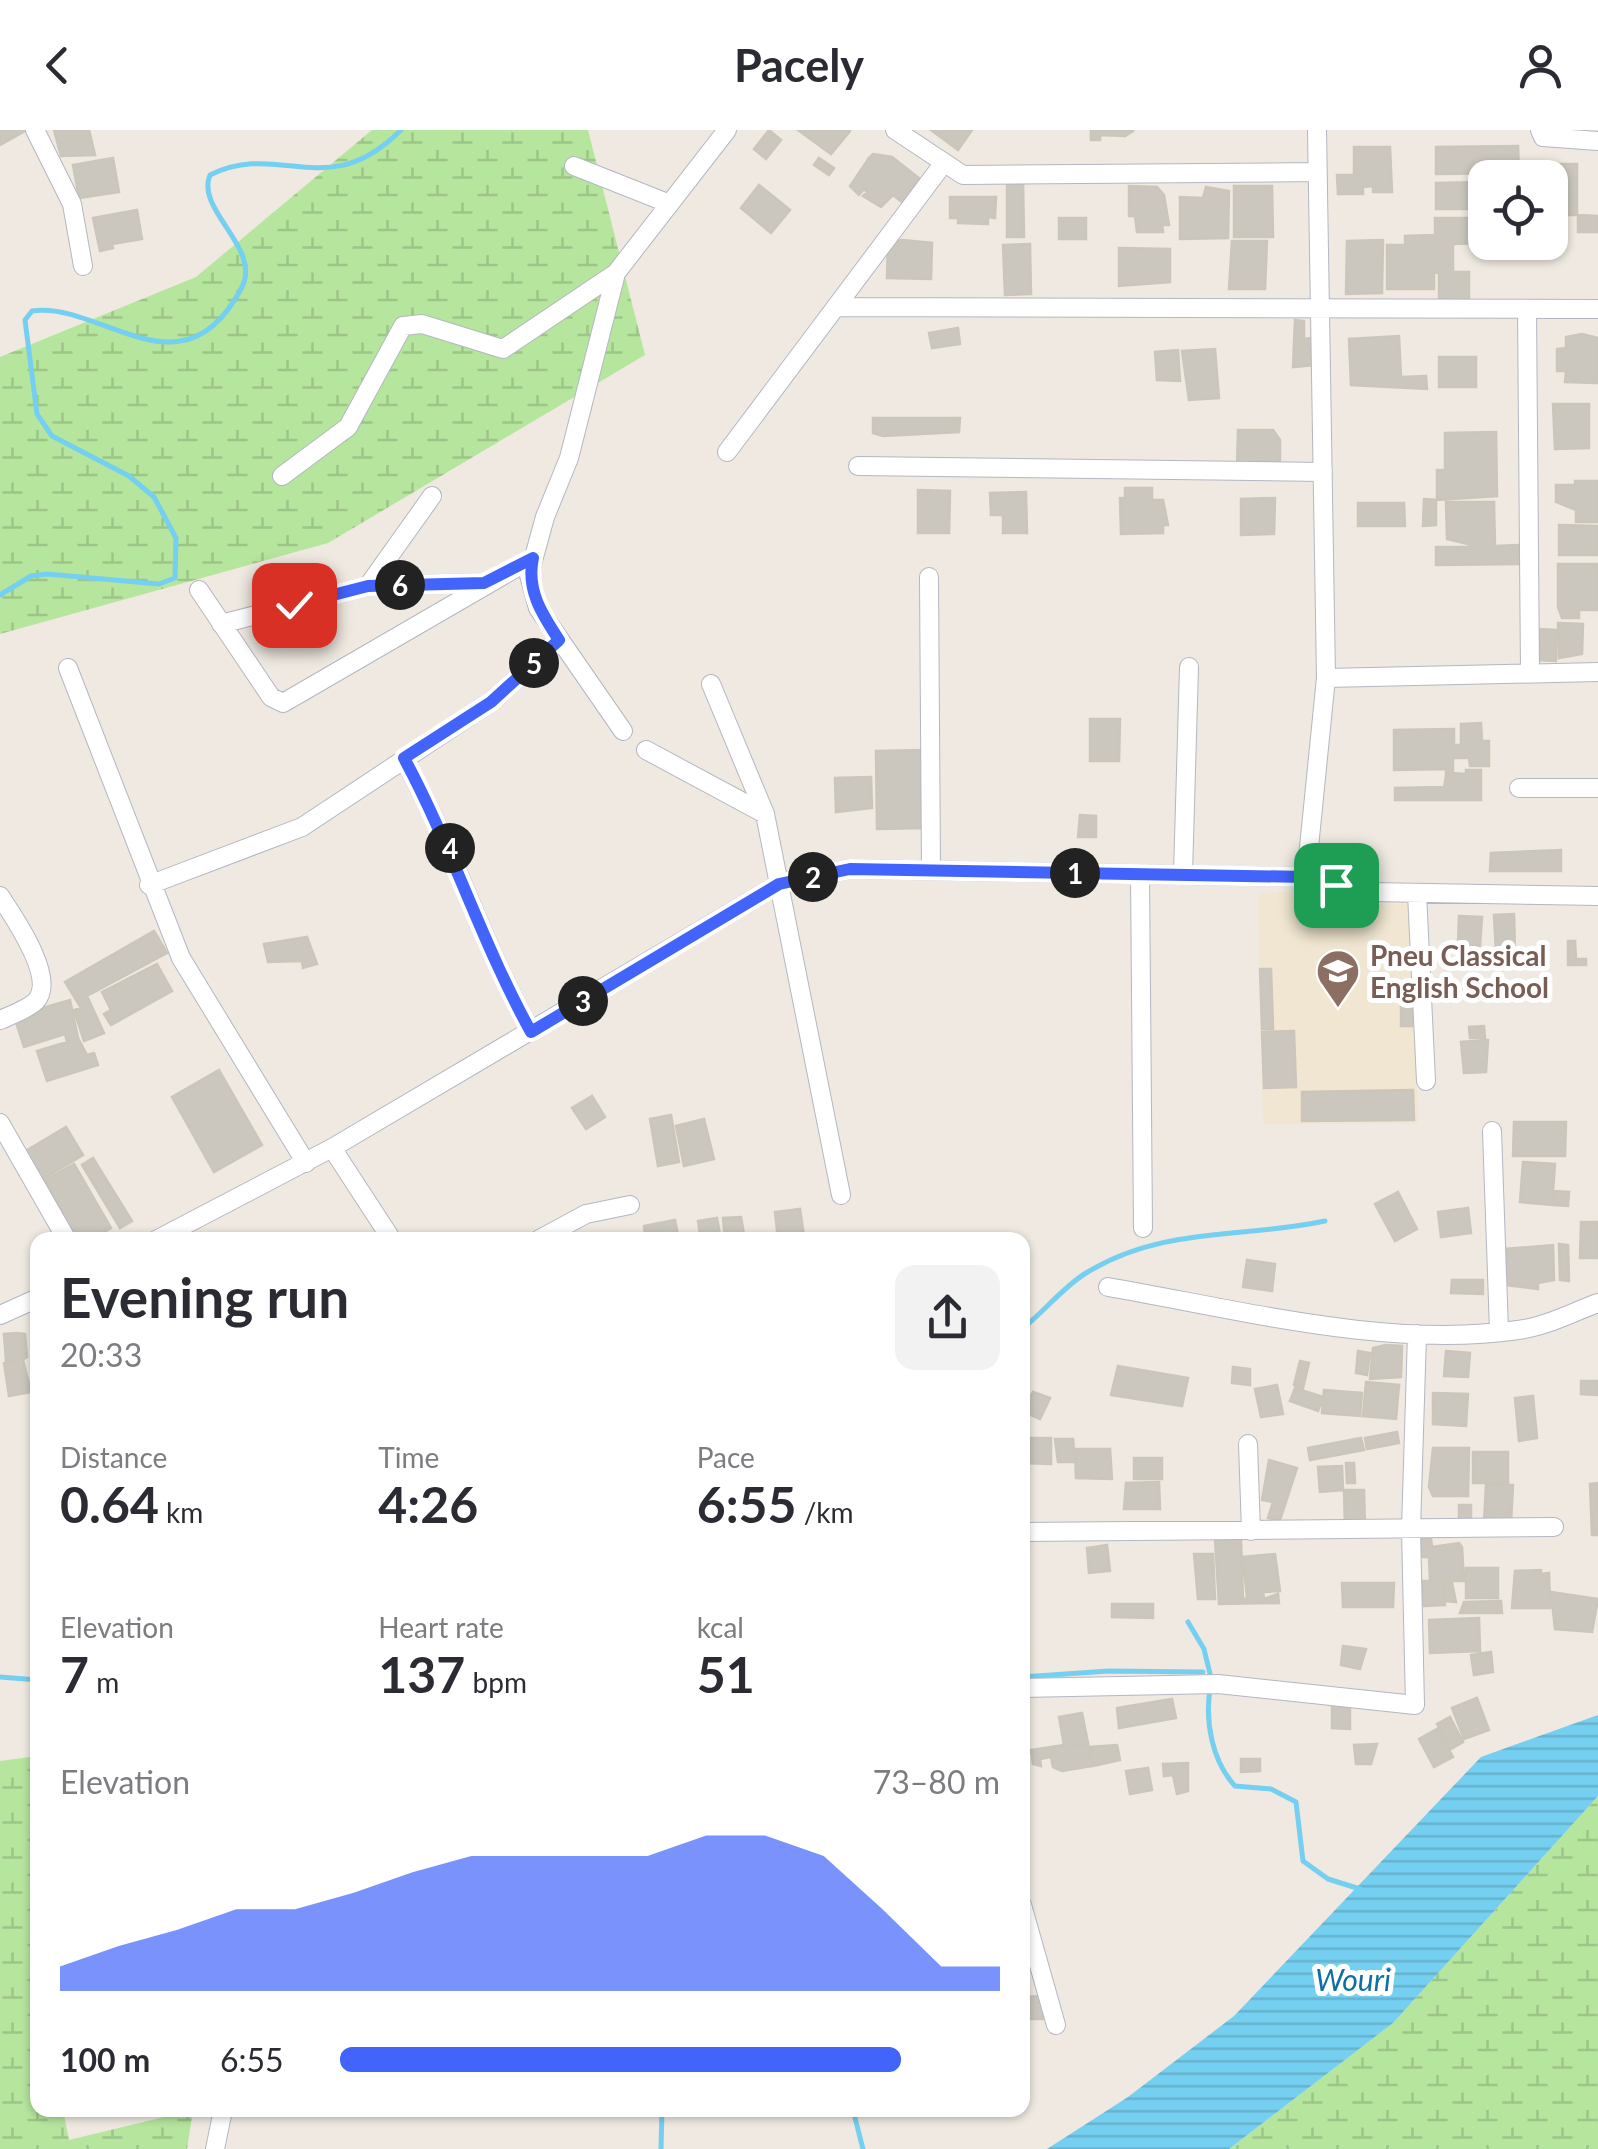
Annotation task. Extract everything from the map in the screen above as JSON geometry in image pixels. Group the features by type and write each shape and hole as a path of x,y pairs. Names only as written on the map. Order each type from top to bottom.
{"street":[{"path":"35,130 72,204 83,266"},
{"path":"282,476 348,427 403,326 422,324 503,349 616,273 727,130"},
{"path":"895,130 963,175 1317,172"},
{"path":"1306,877 1326,678 1317,130"},
{"path":"1540,130 1543,136 1556,140 1598,141"},
{"path":"727,452 943,164"},
{"path":"574,166 670,204"},
{"path":"616,273 568,458 529,576 538,608 623,731"},
{"path":"838,307 1598,310"},
{"path":"1528,309 1530,673"},
{"path":"858,466 1323,472"},
{"path":"368,586 432,496"},
{"path":"199,590 270,698 282,704 484,583 533,558"},
{"path":"929,577 931,870"},
{"path":"221,624 368,586 484,583"},
{"path":"150,885 302,827 491,702 559,640"},
{"path":"1184,874 1189,666"},
{"path":"68,668 181,958 306,1163"},
{"path":"1326,678 1598,672"},
{"path":"711,684 766,814 841,1195"},
{"path":"646,750 766,814"},
{"path":"404,758 442,828 502,981 531,1032"},
{"path":"1519,788 1598,788"},
{"path":"172,1232 306,1163 779,884 850,869 931,870 1306,877 1371,892 1598,896"},
{"path":"1140,874 1144,1228"},
{"path":"1417,894 1426,1080"},
{"path":"0,896 38,963 41,992 35,1002 0,1020"},
{"path":"0,1123 62,1232"},
{"path":"1492,1131 1499,1331"},
{"path":"332,1148 387,1232"},
{"path":"553,1232 586,1214 630,1205"},
{"path":"1108,1287 1290,1318 1417,1334 1521,1330 1598,1303"},
{"path":"0,1315 30,1302"},
{"path":"1030,1688 1218,1684 1415,1705 1412,1530 1417,1334"},
{"path":"1248,1444 1251,1531"},
{"path":"1030,1532 1554,1527"},
{"path":"1030,1933 1056,2024"},
{"path":"214,2149 221,2117"}],"shaded area":[{"name":"Pneu Classical English School","path":"1310,891 1333,903 1412,904 1418,1124 1263,1124 1258,893"}],"green space":[{"path":"372,130 588,130 645,355 328,543 0,634 0,357 196,277"},
{"path":"30,1757 30,2117 64,2117 69,2140 164,2117 192,2117 187,2149 0,2149 0,1761"},
{"path":"1598,1796 1598,2149 1229,2149 1393,2023"}],"water":[{"name":"Wouri","path":"1598,1715 1598,1796 1393,2023 1229,2149 1047,2149 1128,2097 1234,2016 1481,1757"}],"building":[{"path":"0,130 24,130 25,131 0,145"},
{"path":"54,130 89,130 95,155 61,156"},
{"path":"769,130 781,140 766,159 754,149"},
{"path":"798,130 849,130 850,131 831,154"},
{"path":"931,130 972,130 958,150"},
{"path":"1091,130 1133,131 1125,136 1100,135 1100,140 1091,140"},
{"path":"1518,146 1519,160 1468,160 1468,174 1436,174 1436,147"},
{"path":"1354,147 1390,147 1392,192 1373,192 1373,186 1363,187 1363,194 1338,194 1337,175 1354,175"},
{"path":"873,154 892,157 920,179 902,202 893,195 881,207 863,196 867,192 864,189 859,195 850,186 867,161 873,163 868,159"},
{"path":"113,158 119,192 79,198 73,165"},
{"path":"819,158 834,168 829,175 814,165"},
{"path":"1568,164 1577,164 1577,215 1568,215"},
{"path":"1023,182 1024,237 1007,237 1007,183"},
{"path":"1468,182 1468,209 1436,209 1436,183"},
{"path":"759,185 790,210 771,233 741,208"},
{"path":"1129,186 1157,187 1164,195 1169,225 1162,225 1163,232 1137,232 1135,216 1129,216"},
{"path":"1234,186 1272,186 1273,237 1234,237"},
{"path":"1206,187 1229,191 1228,238 1180,239 1180,197 1203,198"},
{"path":"950,197 996,197 995,218 988,217 988,224 958,223 958,218 950,218"},
{"path":"137,210 142,239 112,244 113,248 100,251 93,218"},
{"path":"1578,215 1598,216 1598,232 1578,232"},
{"path":"1059,218 1086,218 1086,239 1059,239"},
{"path":"1435,218 1468,218 1468,244 1453,244 1453,272 1469,272 1469,302 1439,301 1439,272 1434,273 1434,289 1387,289 1387,245 1405,245 1405,236 1435,235"},
{"path":"1383,240 1382,293 1346,294 1347,241"},
{"path":"1232,241 1267,241 1265,289 1229,289"},
{"path":"888,243 932,243 931,279 887,278"},
{"path":"1030,244 1031,294 1005,295 1003,245"},
{"path":"1119,248 1170,249 1170,282 1119,286"},
{"path":"1295,320 1304,321 1304,339 1312,338 1314,365 1293,367"},
{"path":"958,328 960,344 932,348 929,333"},
{"path":"1582,334 1598,338 1598,383 1565,382 1566,371 1557,371 1557,349 1566,348 1566,337"},
{"path":"1399,336 1401,377 1426,376 1427,389 1351,385 1349,339"},
{"path":"1215,349 1219,398 1189,400 1182,351"},
{"path":"1178,350 1180,381 1157,380 1155,352"},
{"path":"1439,357 1476,357 1476,387 1439,387"},
{"path":"1553,404 1589,404 1589,448 1555,449"},
{"path":"873,418 960,418 959,432 883,436 873,433"},
{"path":"1238,430 1273,430 1280,440 1280,467 1237,467"},
{"path":"1496,432 1497,496 1437,500 1437,470 1445,470 1445,433"},
{"path":"1575,481 1598,481 1598,522 1576,522 1576,510 1556,502 1556,485 1575,485"},
{"path":"1125,488 1152,488 1152,500 1163,500 1168,525 1163,525 1163,533 1121,534 1120,498 1125,498"},
{"path":"918,490 950,491 949,533 918,533"},
{"path":"1026,492 1027,533 1003,533 1003,515 991,515 990,493"},
{"path":"1275,498 1274,534 1241,535 1241,499"},
{"path":"1424,499 1436,500 1436,525 1423,526"},
{"path":"1446,502 1494,502 1495,546 1518,545 1519,564 1436,565 1436,547 1480,547 1447,539"},
{"path":"1358,503 1404,503 1405,526 1358,526"},
{"path":"1559,525 1598,526 1598,555 1559,555"},
{"path":"1558,564 1598,564 1598,610 1579,610 1579,618 1562,618 1558,607"},
{"path":"1558,623 1583,624 1582,654 1559,658"},
{"path":"1538,629 1556,630 1556,661 1537,660"},
{"path":"1090,719 1120,719 1119,761 1090,761"},
{"path":"1481,723 1482,741 1489,741 1489,766 1470,766 1469,758 1453,758 1453,800 1395,800 1395,788 1444,787 1446,769 1394,770 1394,730 1454,729 1454,745 1461,745 1461,724"},
{"path":"925,750 926,828 877,829 876,751"},
{"path":"1466,770 1481,770 1481,800 1453,800 1453,773 1466,774"},
{"path":"871,777 872,808 836,812 835,778"},
{"path":"1080,815 1096,816 1096,837 1078,837"},
{"path":"1561,850 1561,871 1490,871 1491,853"},
{"path":"1514,914 1515,953 1496,953 1494,915"},
{"path":"1459,916 1482,917 1480,946 1458,944"},
{"path":"154,931 167,953 87,996 104,1033 84,1041 74,1010 81,1008 65,982"},
{"path":"307,937 317,964 303,968 302,961 268,962 264,944"},
{"path":"1568,941 1575,941 1576,959 1586,959 1586,965 1568,965"},
{"path":"157,964 172,991 111,1025 104,1014 111,1010 102,992"},
{"path":"1260,969 1271,969 1273,1029 1262,1029"},
{"path":"1401,996 1412,996 1412,1026 1401,1026"},
{"path":"70,1000 78,1038 87,1055 94,1053 98,1065 47,1081 37,1051 67,1042 65,1034 24,1047 14,1016"},
{"path":"1484,1026 1485,1038 1470,1038 1469,1027"},
{"path":"1294,1031 1296,1087 1264,1088 1262,1032"},
{"path":"1488,1040 1486,1072 1464,1073 1461,1042"},
{"path":"219,1070 262,1145 214,1172 172,1097"},
{"path":"1413,1090 1414,1120 1302,1121 1302,1092"},
{"path":"592,1096 605,1117 586,1129 572,1108"},
{"path":"671,1115 679,1162 658,1166 650,1119"},
{"path":"704,1119 714,1159 684,1166 676,1126"},
{"path":"1514,1122 1566,1122 1565,1156 1513,1156"},
{"path":"66,1127 83,1155 41,1180 24,1152"},
{"path":"93,1158 132,1221 120,1228 82,1165"},
{"path":"1523,1162 1555,1164 1552,1205 1520,1202"},
{"path":"74,1164 111,1228 104,1232 69,1232 41,1183"},
{"path":"1554,1191 1569,1192 1568,1206 1554,1205"},
{"path":"1398,1192 1417,1229 1395,1241 1375,1204"},
{"path":"1468,1208 1471,1233 1441,1237 1438,1212"},
{"path":"800,1209 803,1232 777,1232 775,1212"},
{"path":"741,1217 744,1232 724,1232 723,1218"},
{"path":"717,1218 720,1232 700,1232 698,1221"},
{"path":"675,1220 677,1232 645,1232 644,1226"},
{"path":"1581,1222 1598,1222 1598,1258 1580,1258"},
{"path":"1559,1244 1568,1245 1569,1281 1560,1280"},
{"path":"1553,1245 1554,1280 1538,1283 1538,1289 1505,1285 1505,1249"},
{"path":"1247,1260 1275,1264 1272,1291 1243,1287"},
{"path":"1452,1280 1483,1280 1483,1294 1451,1293"},
{"path":"4,1334 25,1334 27,1357 23,1360 30,1392 9,1396 4,1363 19,1361 6,1361"},
{"path":"1402,1346 1401,1377 1370,1379 1373,1348"},
{"path":"1358,1351 1370,1353 1367,1375 1356,1373"},
{"path":"1446,1351 1470,1353 1468,1377 1444,1376"},
{"path":"1300,1361 1309,1363 1303,1388 1294,1385"},
{"path":"1118,1366 1188,1378 1182,1406 1111,1395"},
{"path":"1233,1367 1250,1369 1250,1385 1232,1383"},
{"path":"1581,1381 1598,1381 1598,1395 1581,1394"},
{"path":"1366,1382 1399,1385 1396,1419 1363,1416"},
{"path":"1277,1385 1283,1414 1261,1417 1255,1389"},
{"path":"1295,1388 1323,1397 1318,1411 1290,1401"},
{"path":"1324,1390 1362,1393 1360,1416 1322,1413"},
{"path":"1033,1392 1050,1398 1040,1419 1030,1415"},
{"path":"1433,1393 1468,1394 1466,1426 1433,1424"},
{"path":"1533,1396 1537,1438 1519,1441 1515,1398"},
{"path":"1397,1432 1399,1443 1367,1449 1365,1438"},
{"path":"1030,1438 1051,1438 1051,1464 1030,1463"},
{"path":"1361,1438 1364,1450 1310,1460 1308,1448"},
{"path":"1055,1439 1073,1439 1075,1462 1058,1462"},
{"path":"1433,1448 1469,1448 1468,1496 1433,1496 1429,1487"},
{"path":"1075,1449 1110,1449 1112,1479 1076,1478"},
{"path":"1473,1452 1508,1452 1508,1483 1473,1483"},
{"path":"1134,1458 1162,1458 1162,1479 1134,1479"},
{"path":"1269,1460 1297,1468 1280,1520 1268,1518 1273,1502 1262,1500"},
{"path":"1346,1463 1354,1463 1355,1483 1347,1483"},
{"path":"1342,1466 1343,1490 1320,1492 1318,1467"},
{"path":"1159,1482 1160,1509 1124,1509 1126,1483"},
{"path":"1598,1483 1598,1535 1592,1535 1590,1484"},
{"path":"1486,1484 1513,1485 1511,1523 1484,1522"},
{"path":"1344,1490 1364,1490 1365,1528 1345,1528"},
{"path":"1459,1505 1471,1505 1471,1521 1459,1521"},
{"path":"1215,1539 1241,1539 1243,1599 1247,1598 1243,1557 1275,1554 1280,1591 1263,1592 1264,1599 1278,1594 1279,1603 1219,1604"},
{"path":"1418,1539 1431,1539 1432,1547 1459,1543 1462,1547 1464,1581 1443,1581 1445,1605 1424,1606 1421,1581 1430,1581 1429,1557 1416,1557"},
{"path":"1107,1545 1110,1571 1089,1573 1087,1548"},
{"path":"1194,1554 1213,1554 1215,1599 1198,1599"},
{"path":"1466,1568 1498,1568 1498,1598 1466,1598"},
{"path":"1541,1570 1541,1574 1549,1573 1550,1608 1512,1608 1515,1571"},
{"path":"1342,1583 1394,1583 1393,1607 1343,1607"},
{"path":"1444,1583 1452,1583 1456,1602 1446,1601"},
{"path":"1551,1592 1598,1599 1592,1632 1555,1629"},
{"path":"1501,1601 1502,1613 1460,1613 1464,1602"},
{"path":"1112,1604 1153,1604 1153,1618 1112,1617"},
{"path":"1479,1618 1480,1651 1430,1653 1429,1620"},
{"path":"1343,1646 1366,1649 1360,1669 1341,1665"},
{"path":"1491,1652 1493,1672 1474,1675 1471,1655"},
{"path":"1477,1698 1489,1730 1464,1739 1452,1708"},
{"path":"1172,1699 1176,1718 1119,1728 1117,1708"},
{"path":"1332,1700 1350,1707 1350,1729 1332,1728"},
{"path":"1082,1713 1088,1743 1066,1748 1088,1744 1092,1766 1062,1771 1053,1767 1051,1757 1040,1759 1041,1766 1033,1764 1031,1750 1064,1745 1059,1717"},
{"path":"1450,1717 1463,1742 1451,1749 1437,1724"},
{"path":"1437,1729 1453,1757 1434,1767 1419,1739"},
{"path":"1377,1744 1371,1764 1356,1764 1354,1745"},
{"path":"1117,1745 1120,1760 1093,1766 1090,1747"},
{"path":"1241,1759 1260,1759 1260,1771 1241,1772"},
{"path":"1188,1763 1188,1791 1177,1794 1173,1775 1164,1776 1163,1764"},
{"path":"1148,1768 1152,1790 1130,1794 1126,1771"},
{"path":"1042,1996 1043,2019 1030,2019 1030,1997"}],"waterway":[{"path":"0,595 31,576 47,574 159,584 175,578 176,538 154,497 129,476 52,436 37,414 25,320 32,311 59,312 141,338 168,342 194,337 219,320 242,287 246,272 237,244 211,202 210,175 236,166 259,164 327,168 350,163 374,152 401,130"},
{"path":"1030,1322 1086,1273 1144,1248 1202,1236 1325,1221"},
{"path":"1188,1622 1204,1649 1211,1678"},
{"path":"1030,1676 1109,1671 1203,1672"},
{"path":"0,1677 30,1679"},
{"path":"1210,1689 1212,1740 1227,1776 1235,1786 1271,1789 1296,1802 1303,1861 1328,1879 1360,1889"},
{"path":"661,2149 662,2117"},
{"path":"855,2117 863,2149"}],"place":[{"name":"Pneu Classical English School","path":"1338,1009"}],"route":[{"path":"294,605 368,586 484,583 533,558 529,576 538,608 559,640 491,702 404,758 442,828 502,981 531,1032 779,884 850,869 1306,877 1336,885"}]}
